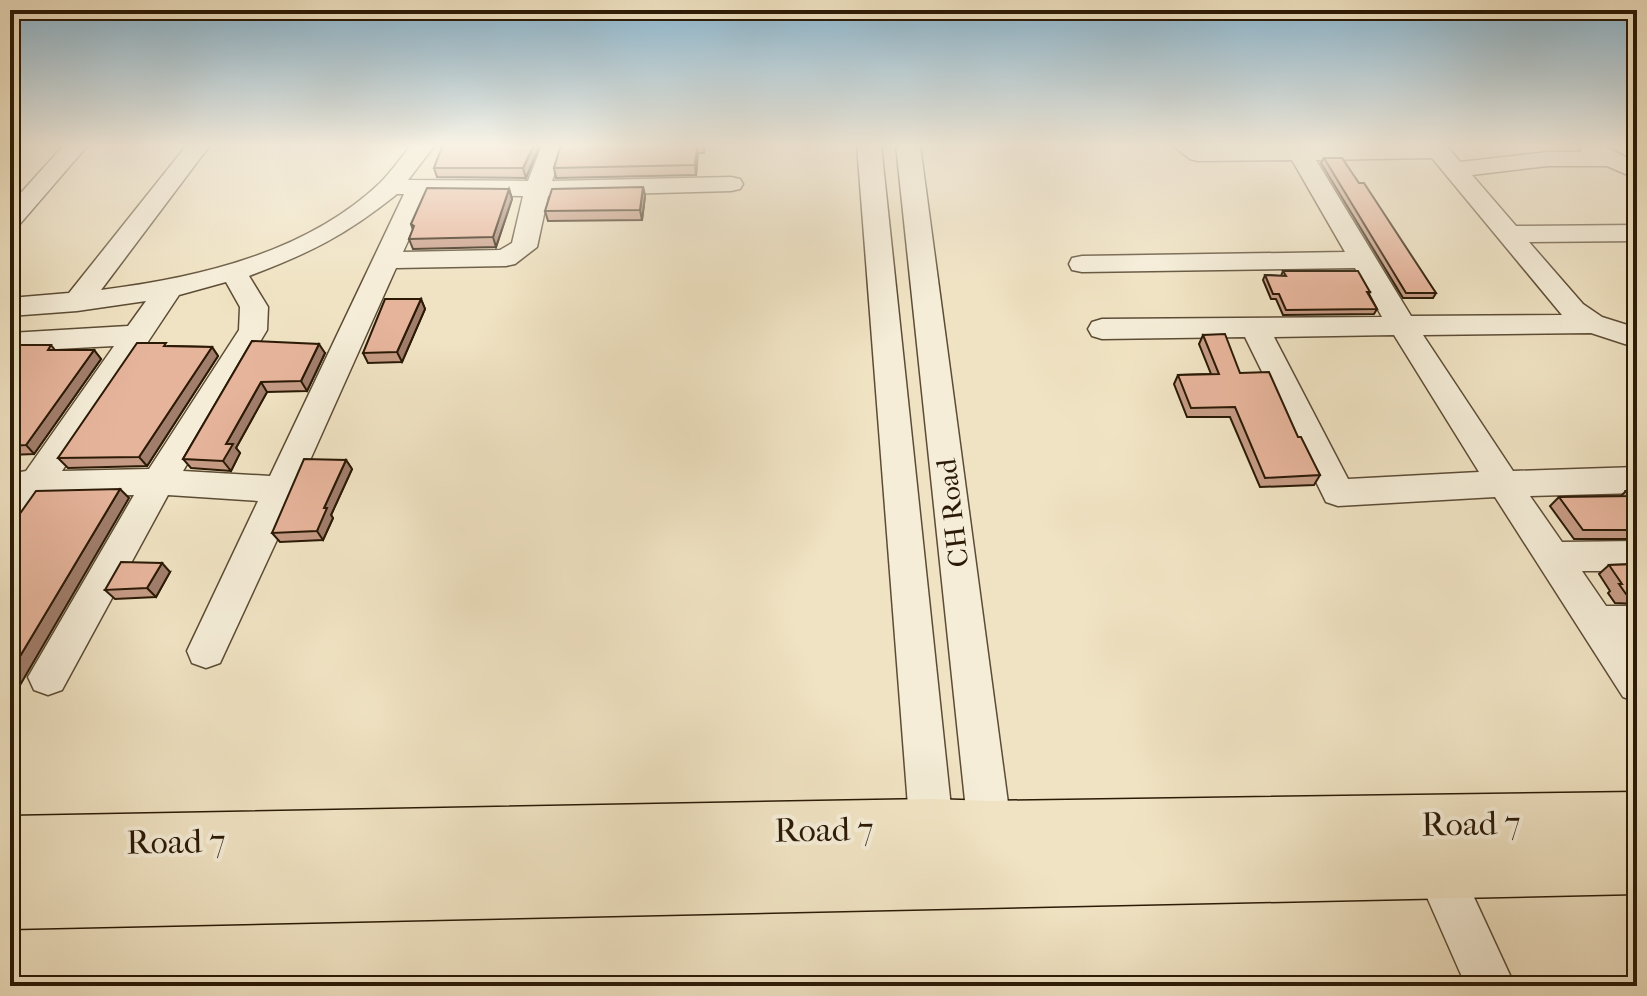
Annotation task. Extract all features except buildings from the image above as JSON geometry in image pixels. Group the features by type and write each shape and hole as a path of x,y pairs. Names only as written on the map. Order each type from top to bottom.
{"main road":[{"name":"Road 7","path":"993,855 1637,820"},
{"name":"Road 7","path":"10,845 993,855 1438,870 1637,865"},
{"name":"Road 7","path":"10,899 934,854"}],"street":[{"path":"10,220 35,191"},
{"path":"77,302 163,191"},
{"path":"10,307 77,302 170,287 232,272 290,252 399,191"},
{"path":"206,651 387,260 405,191"},
{"path":"387,260 506,258 517,254 524,247 536,191"},
{"name":"CH Road","path":"873,191 934,854"},
{"name":"CH Road","path":"914,191 993,855"},
{"path":"1323,191 1401,324 1637,684"},
{"path":"1472,191 1556,294 1592,324"},
{"path":"1508,234 1637,233"},
{"path":"1082,264 1363,260"},
{"path":"48,677 159,482 258,318 257,308 232,272"},
{"path":"10,520 23,484 138,335 170,287"},
{"path":"14,346 47,305"},
{"path":"1102,329 1592,324 1637,338"},
{"path":"1254,326 1338,493 1637,480"},
{"path":"14,346 138,335"},
{"path":"23,484 159,482 283,490"},
{"path":"1552,557 1637,556"},
{"path":"1596,622 1637,622"},
{"path":"1438,870 1491,986"}]}
